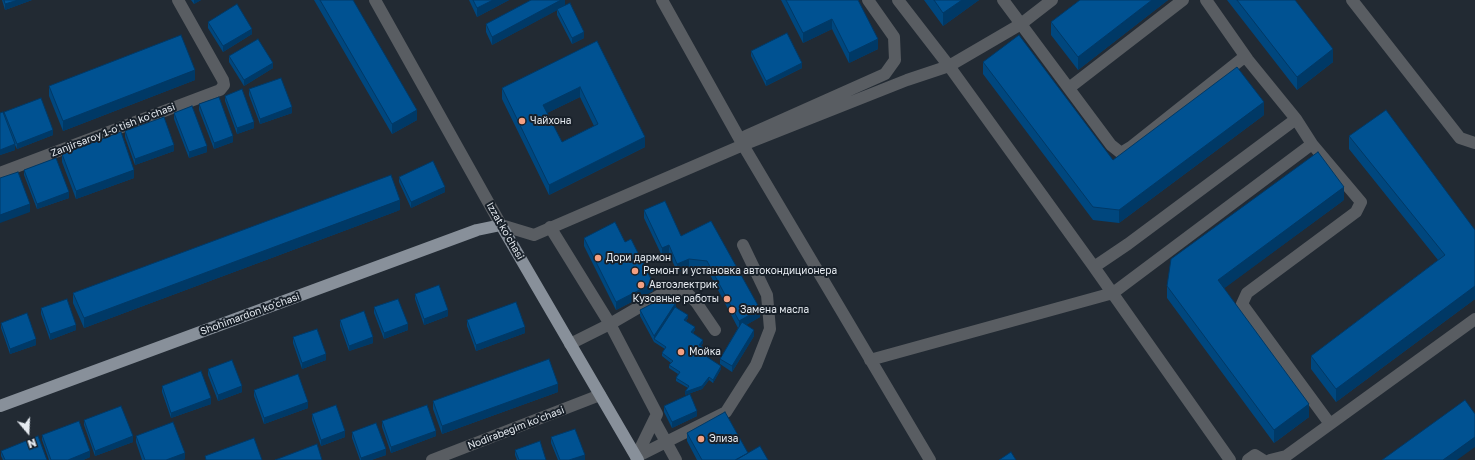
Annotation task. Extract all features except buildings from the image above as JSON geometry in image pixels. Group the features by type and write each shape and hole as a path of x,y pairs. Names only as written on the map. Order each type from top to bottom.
{"main road":[{"name":"Izzat ko'chasi","path":"501,225 637,459"},
{"name":"Shohimardon ko'chasi","path":"0,406 470,233 501,225"}],"street":[{"name":"Zanjirsaroy 1-o'tish ko'chasi","path":"0,173 220,90 224,85 223,80 178,0"},
{"name":"Izzat ko'chasi","path":"375,0 501,225"},
{"path":"662,0 741,142 930,460"},
{"path":"501,225 534,234 741,142 885,74 896,60 894,36 868,0"},
{"path":"898,0 950,66 1113,293 1230,460"},
{"path":"1004,0 1111,144 1121,153 1131,147 1243,58 1248,60"},
{"path":"741,142 907,80 950,66 1021,24 1052,0"},
{"path":"1069,88 1182,0"},
{"path":"1206,0 1248,60 1296,119 1312,144 1361,202 1356,212 1247,293 1242,304 1330,424"},
{"path":"1352,0 1460,138 1475,143"},
{"path":"1094,267 1134,240 1296,119"},
{"path":"870,360 1113,293 1312,144"},
{"path":"550,227 610,324 657,414 637,459"},
{"path":"637,459 666,442 726,412 756,365 770,329 767,295 743,245"},
{"path":"570,344 610,324 667,291 682,288 696,302 715,330"},
{"path":"1270,460 1286,456 1475,319"},
{"name":"Nodirabegim ko'chasi","path":"432,460 600,395"},
{"path":"654,420 676,460"},
{"path":"1248,460 1255,455 1263,460"}],"place":[{"name":"Чайхона","path":"522,121"},
{"name":"Дори дармон","path":"598,258"},
{"name":"Ремонт и установка автокондиционера","path":"635,271"},
{"name":"Автоэлектрик","path":"641,285"},
{"name":"Кузовные работы","path":"727,299"},
{"name":"Замена масла","path":"732,310"},
{"name":"Мойка","path":"681,352"},
{"name":"Элиза","path":"701,439"}]}
